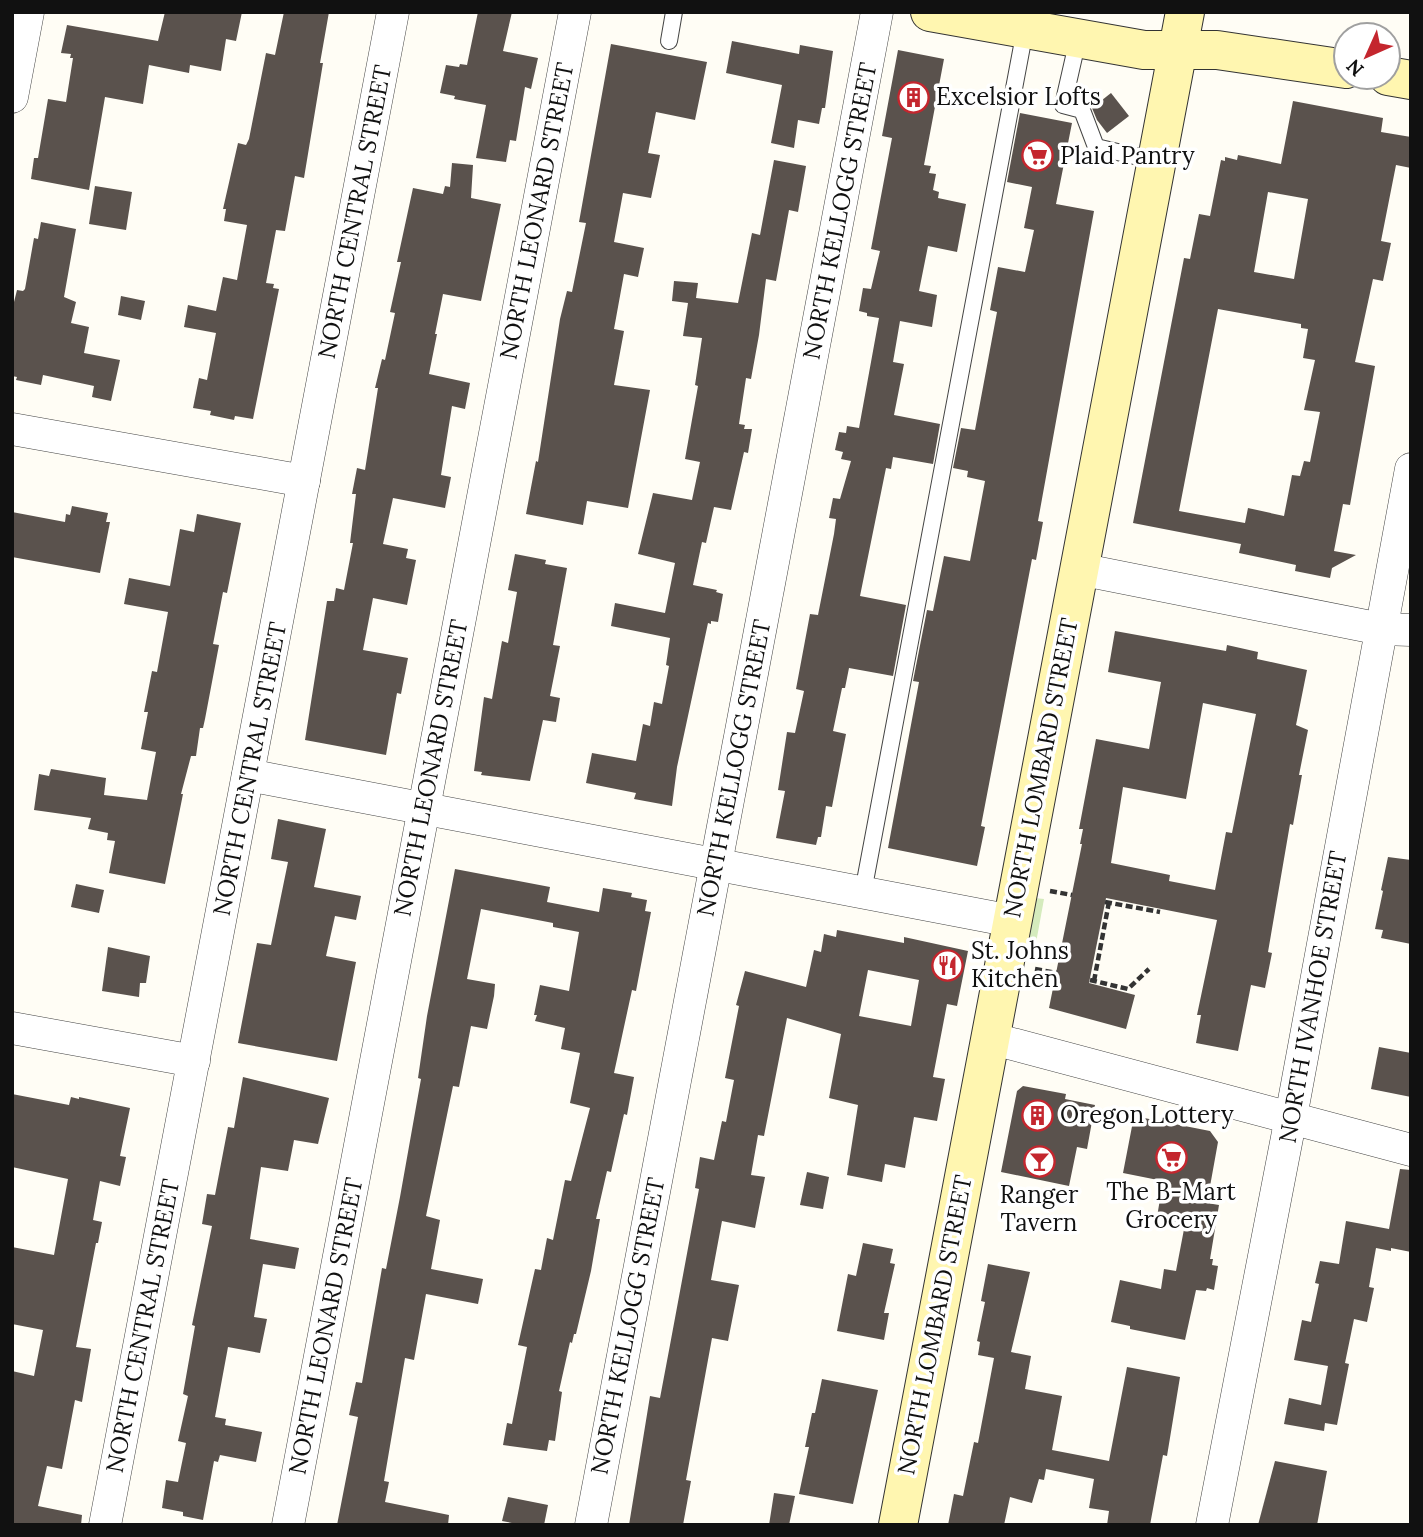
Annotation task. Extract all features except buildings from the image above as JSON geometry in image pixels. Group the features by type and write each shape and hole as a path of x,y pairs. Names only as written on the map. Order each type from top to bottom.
{"main road":[{"path":"930,12 1144,50 1216,50 1332,67"},
{"name":"NORTH LOMBARD STREET","path":"898,1525 1185,12"}],"street":[{"path":"12,97 28,12"},
{"name":"NORTH CENTRAL STREET","path":"105,1525 393,12"},
{"name":"NORTH LEONARD STREET","path":"288,1525 575,12"},
{"name":"NORTH KELLOGG STREET","path":"591,1525 877,12"},
{"path":"12,429 304,481"},
{"name":"NORTH IVANHOE STREET","path":"1212,1525 1291,1117 1396,629 1411,469"},
{"path":"1079,569 1396,629"},
{"path":"248,775 1012,920"},
{"path":"12,1028 194,1061"},
{"path":"990,1038 1411,1150"}],"lane":[{"path":"669,41 674,12"},
{"path":"863,892 1025,30"},
{"path":"1077,39 1063,105 1082,110 1096,147 1156,161"}],"path":[{"path":"1050,891 1072,895"},
{"path":"1149,969 1128,989 1092,980 1107,902 1160,912"},
{"path":"1035,969 1057,973"}],"green space":[{"path":"1035,898 1044,899 1034,954 1025,952"}],"place":[{"name":"Excelsior Lofts","path":"913,97"},
{"name":"Plaid Pantry","path":"1037,156"},
{"name":"St. Johns Kitchen","path":"948,965"},
{"name":"Oregon Lottery","path":"1037,1115"},
{"name":"The B-Mart Grocery","path":"1171,1158"},
{"name":"Ranger Tavern","path":"1039,1161"}]}
